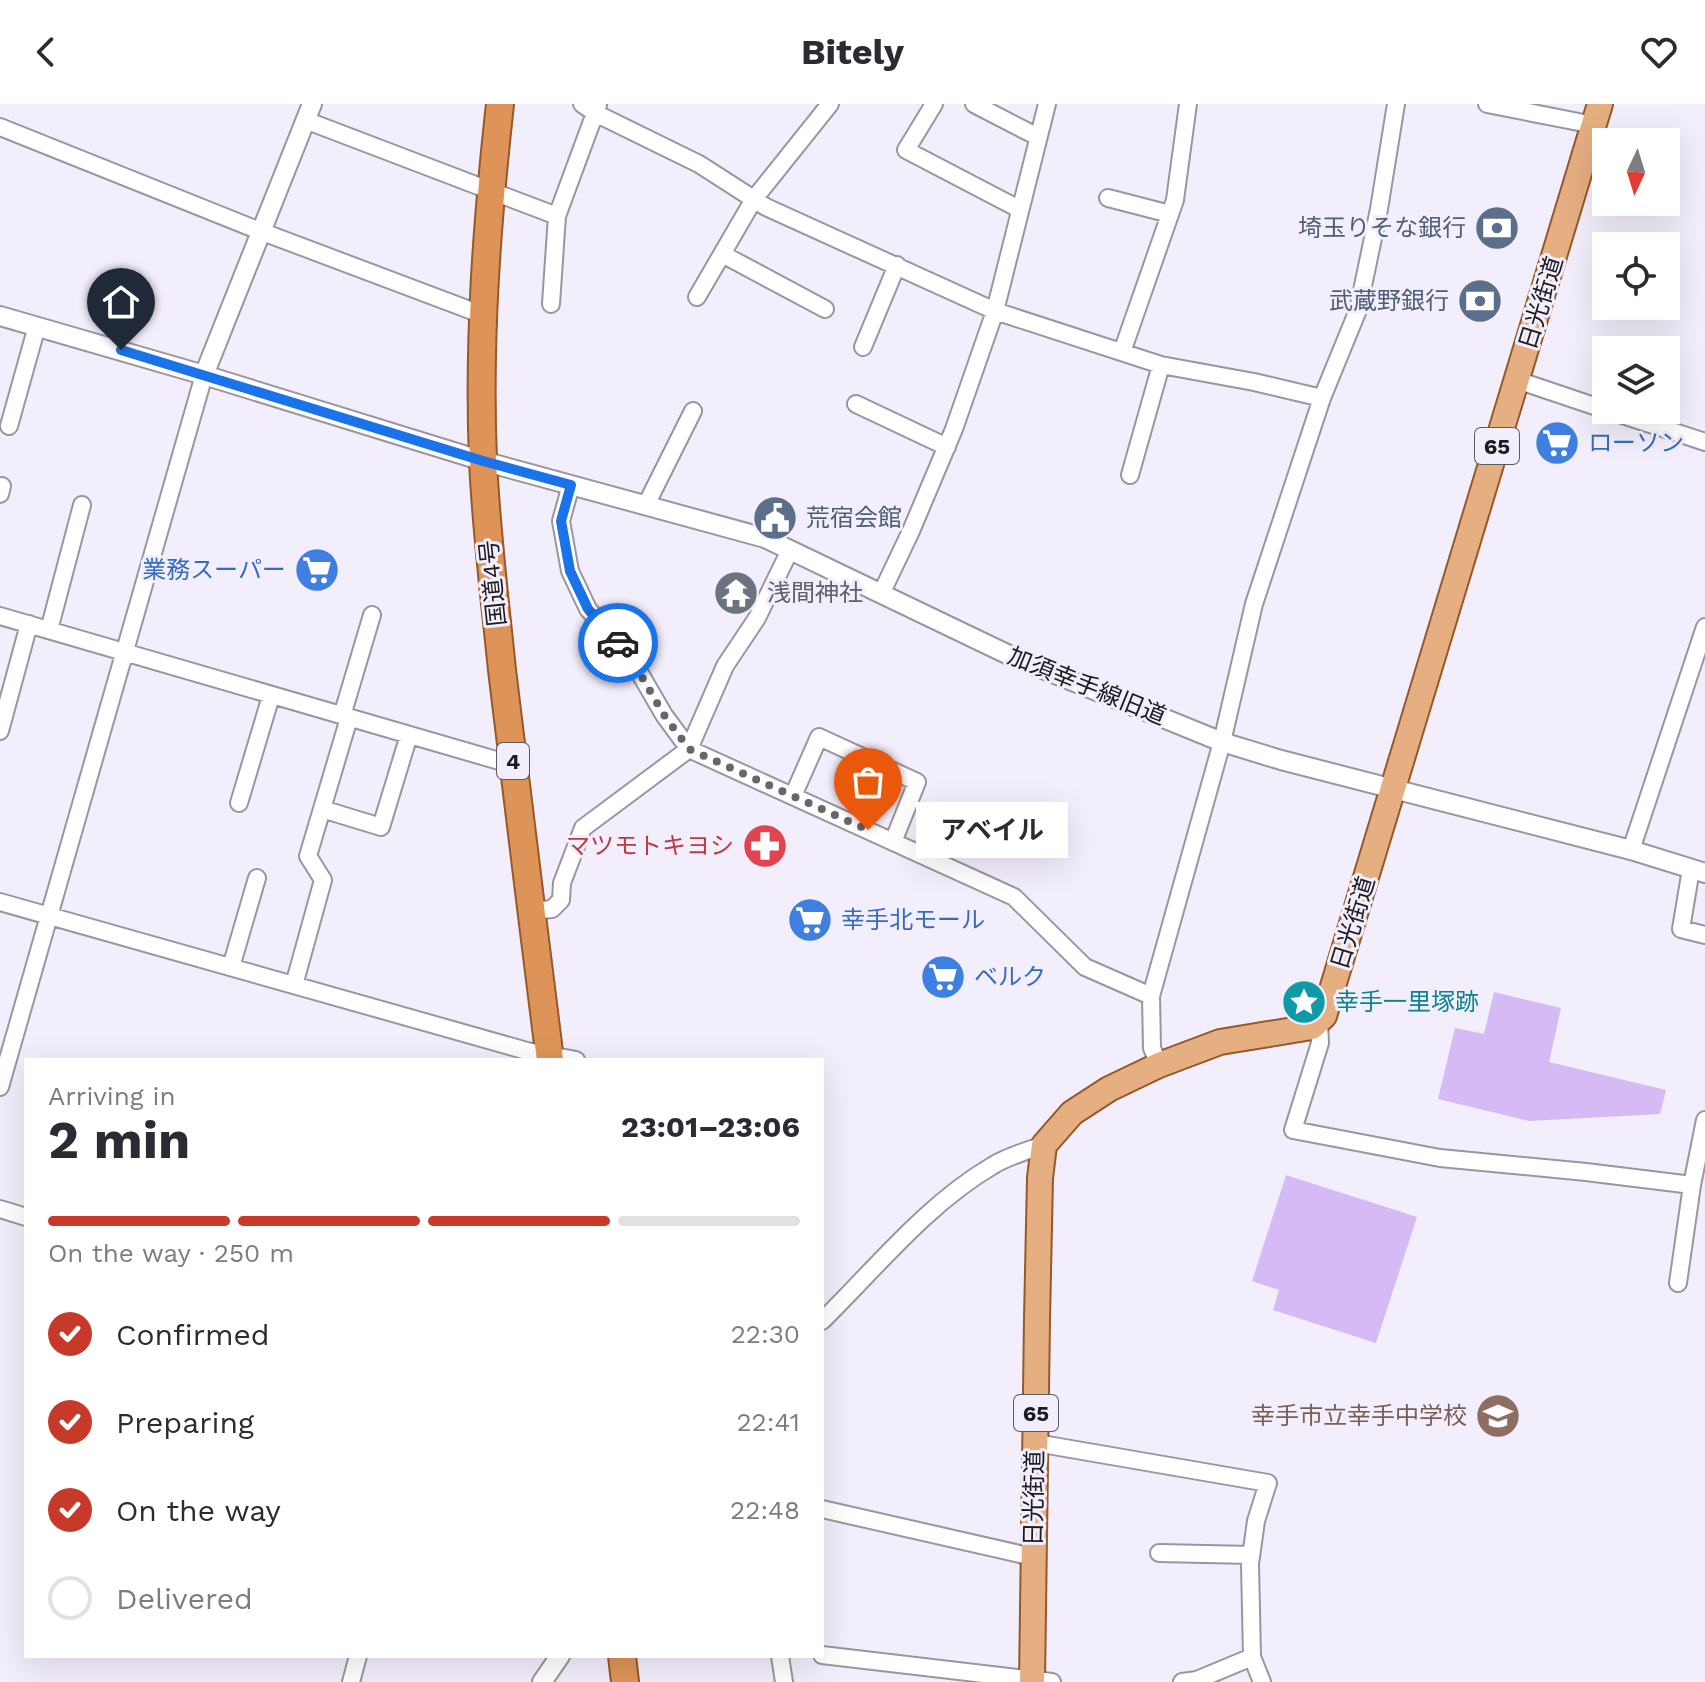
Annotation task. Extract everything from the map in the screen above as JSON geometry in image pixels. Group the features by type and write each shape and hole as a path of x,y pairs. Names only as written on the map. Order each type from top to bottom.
{"highway":[{"name":"国道4号","path":"500,104 490,189 483,315 483,461 513,765 550,1058"},
{"path":"622,1658 625,1682"}],"main road":[{"name":"日光街道","path":"1319,1022 1324,1016 1357,913 1391,788 1597,114"},
{"path":"1044,1145 1072,1113 1109,1089 1159,1065 1220,1042 1312,1027 1319,1022"},
{"name":"日光街道","path":"1038,1681 1033,1557 1040,1178 1044,1145"}],"street":[{"path":"697,297 754,199 830,104"},
{"path":"934,104 906,150 1019,209"},
{"path":"974,104 1038,137"},
{"path":"881,594 947,447 995,311 1047,104"},
{"path":"1122,352 1175,200 1188,104"},
{"path":"1159,1065 1152,1048 1151,996 1222,742 1254,604 1322,398 1358,310 1396,104"},
{"path":"1487,104 1597,114"},
{"path":"551,304 557,216 592,107 699,164 766,207 995,311 1161,365 1322,398"},
{"path":"0,1087 204,375 308,112 557,216"},
{"path":"0,127 260,231 483,315"},
{"path":"1108,198 1170,214"},
{"path":"722,254 825,309"},
{"path":"863,347 897,265"},
{"name":"加須幸手線旧道","path":"0,316 483,461 765,538 1011,656 1222,742 1631,850 1698,871"},
{"path":"9,426 37,326"},
{"path":"1130,475 1161,365"},
{"path":"1517,380 1592,405"},
{"path":"856,404 947,447"},
{"path":"646,505 693,411"},
{"path":"1650,424 1705,442"},
{"path":"571,485 561,521 570,571 588,609 631,658 664,715 689,749 1014,897 1085,967 1151,996"},
{"path":"49,630 82,505"},
{"path":"530,911 552,909 561,900 562,883 583,828 689,749 725,666 757,618 790,550"},
{"path":"294,985 323,880 308,856 372,615"},
{"path":"0,616 513,765"},
{"path":"0,731 29,624"},
{"path":"1631,850 1705,627"},
{"path":"239,803 271,696"},
{"path":"322,809 381,827 409,735"},
{"path":"793,796 819,737 833,743 917,782 893,842"},
{"path":"1698,871 1681,929 1705,935"},
{"path":"231,967 257,878"},
{"path":"0,902 550,1058"},
{"path":"1319,1022 1320,1043 1293,1130 1440,1158 1692,1185"},
{"path":"1678,1283 1705,1120"},
{"path":"824,1319 922,1218 990,1166 1014,1154 1044,1145"},
{"path":"0,1209 24,1216"},
{"path":"1036,1443 1268,1483 1256,1521 1251,1555 1252,1657 1262,1682"},
{"path":"824,1509 1033,1557"},
{"path":"1159,1553 1251,1555"},
{"path":"824,1655 1038,1681"},
{"path":"1182,1682 1197,1680 1252,1657"},
{"path":"351,1682 357,1658"},
{"path":"542,1682 559,1658"},
{"path":"780,1658 784,1682"}],"shaded area":[{"path":"1494,992 1561,1008 1549,1062 1666,1090 1660,1114 1529,1121 1438,1099 1455,1028 1484,1034"},
{"path":"1286,1175 1417,1217 1376,1343 1273,1310 1279,1290 1252,1281"}],"way so far":[{"path":"618,643 631,658 664,715 689,749 868,830"}],"place":[{"name":"埼玉りそな銀行","path":"1497,228"},
{"name":"武蔵野銀行","path":"1480,301"},
{"name":"ローソン","path":"1557,443"},
{"name":"荒宿会館","path":"775,518"},
{"name":"業務スーパー","path":"317,570"},
{"name":"浅間神社","path":"736,593"},
{"name":"アベイル","path":"868,830"},
{"name":"マツモトキヨシ","path":"765,846"},
{"name":"幸手北モール","path":"810,920"},
{"name":"ベルク","path":"943,977"},
{"name":"幸手一里塚跡","path":"1304,1002"},
{"name":"幸手市立幸手中学校","path":"1498,1416"}],"route":[{"path":"121,350 571,485 561,521 570,571 588,609 618,643"}]}
